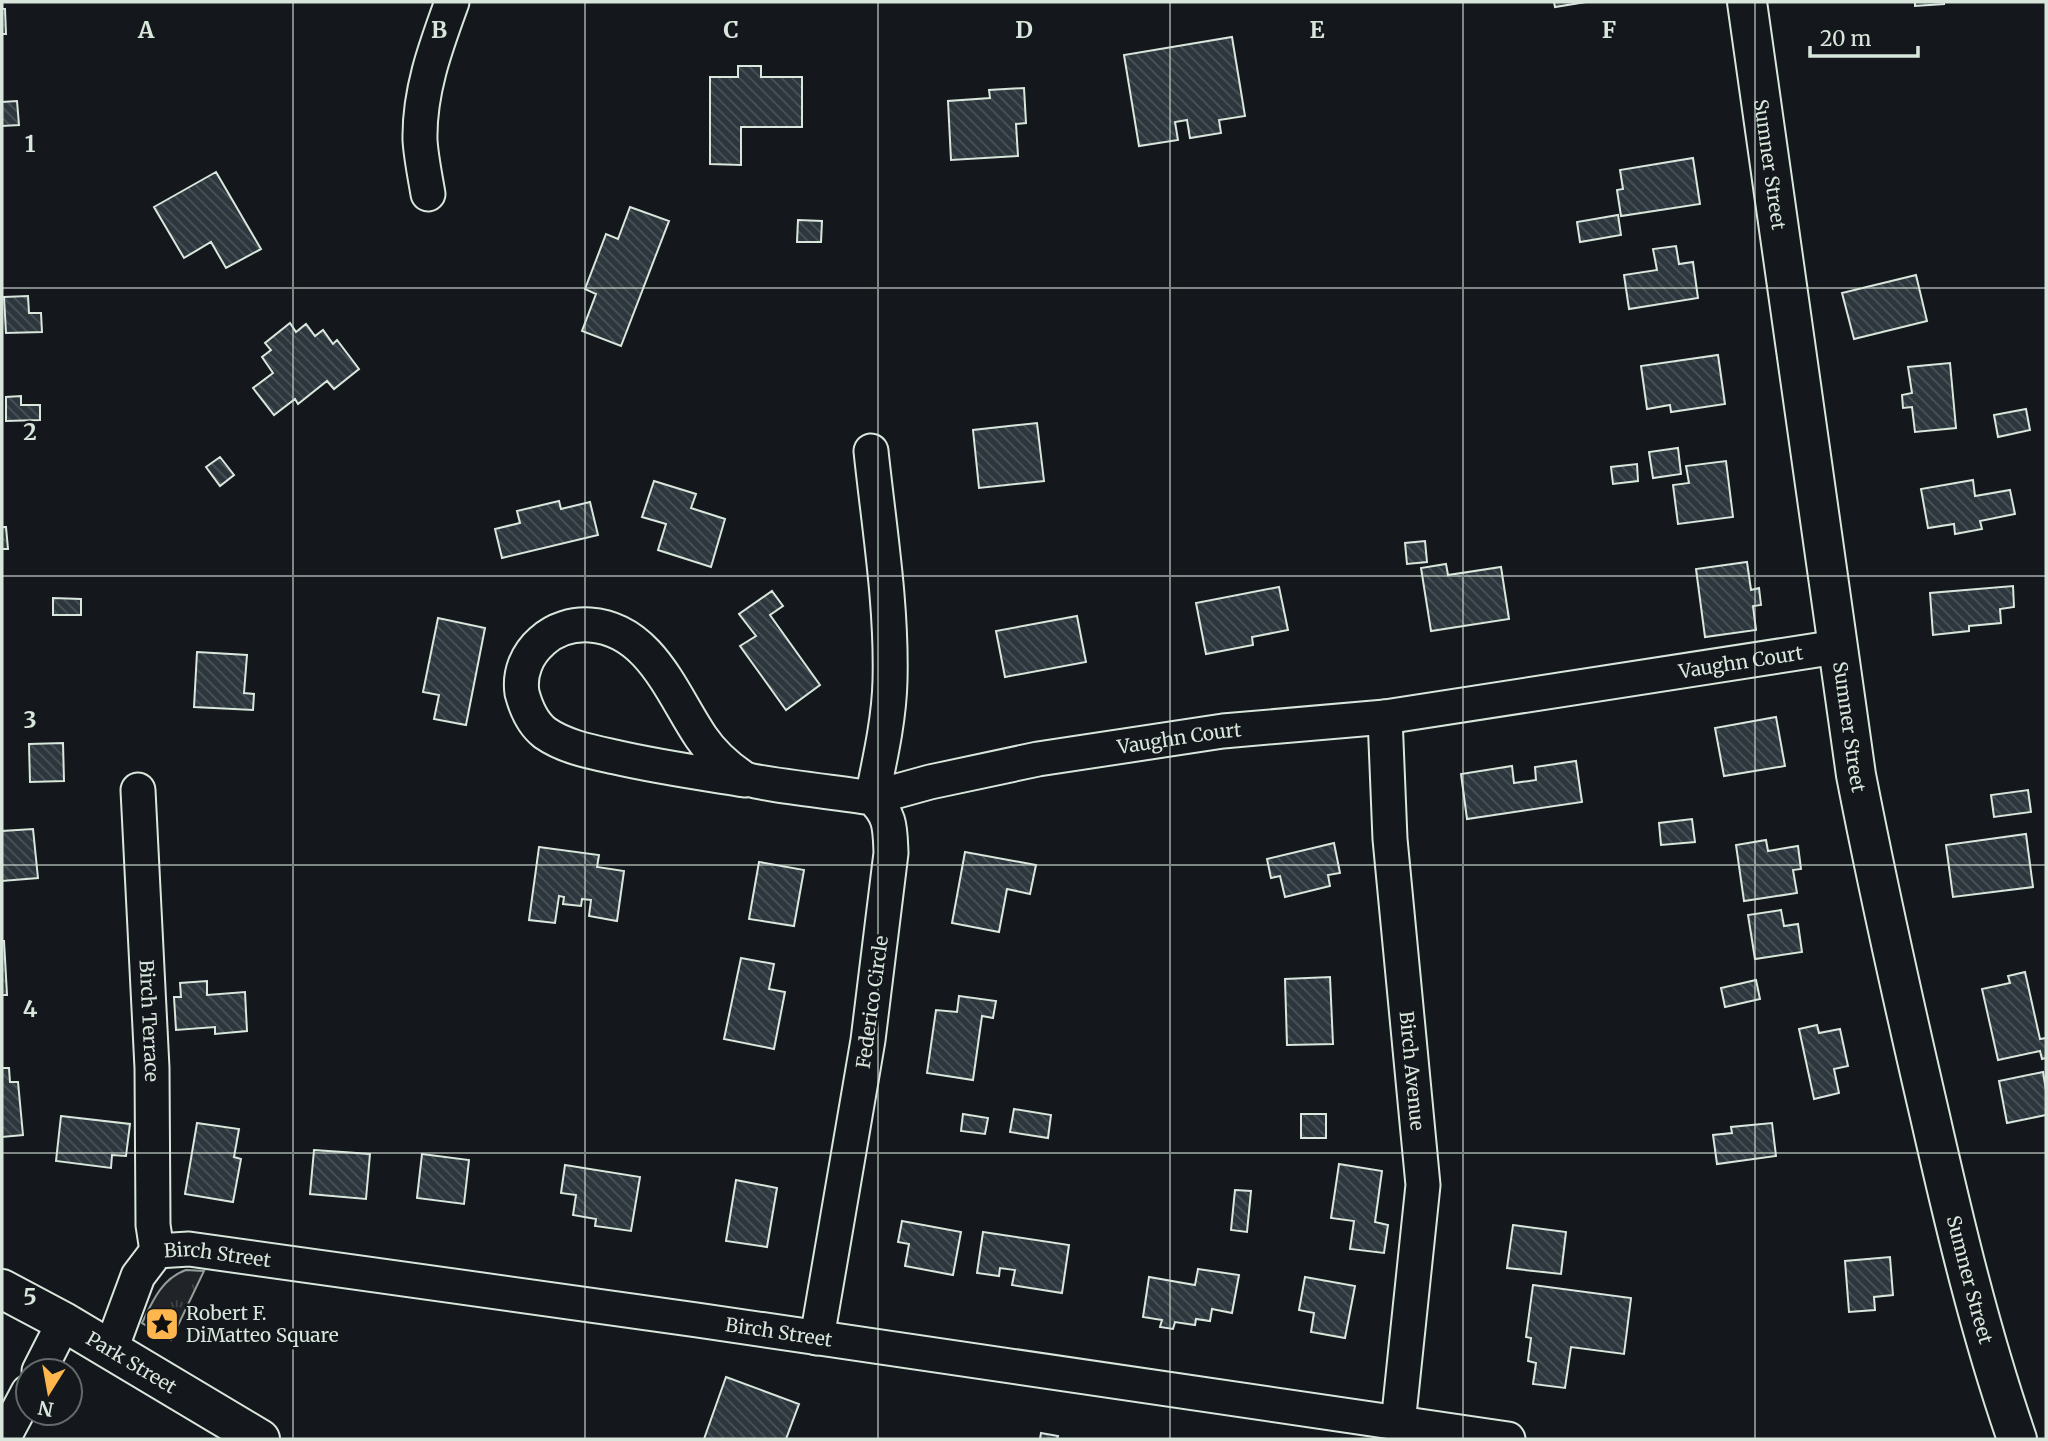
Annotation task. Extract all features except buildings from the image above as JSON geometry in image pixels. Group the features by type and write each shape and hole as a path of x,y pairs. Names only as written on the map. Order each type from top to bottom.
{"main road":[{"name":"Sumner Street","path":"1747,2 1856,775 1903,1002 1982,1328 2017,1439"},
{"name":"Park Street","path":"2,1289 111,1349 260,1439"}],"street":[{"path":"428,194 420,141 422,110 430,66 452,2"},
{"path":"745,780 702,739 660,669 647,653 620,633 599,626 580,624 562,628 544,638 531,651 522,671 525,704 532,720 545,733 585,750 649,765 745,780 872,797 884,744 890,682 888,609 871,451"},
{"name":"Vaughn Court","path":"872,797 1052,757 1223,731 1385,716 1837,647"},
{"name":"Birch Avenue","path":"1385,716 1390,839 1423,1185 1398,1424"},
{"name":"Birch Terrace","path":"138,790 152,1068 153,1225 157,1251"},
{"name":"Federico Circle","path":"817,1338 868,1040 891,853 890,827 884,808 872,797"},
{"name":"Birch Street","path":"111,1349 138,1276 157,1251 189,1250 1508,1439"},
{"path":"46,1357 64,1322"},
{"path":"3,1439 14,1418"}],"green space":[{"path":"186,1270 204,1271 171,1340 142,1323 164,1285"}],"place":[{"name":"Robert F. DiMatteo Square","path":"162,1324"}]}
